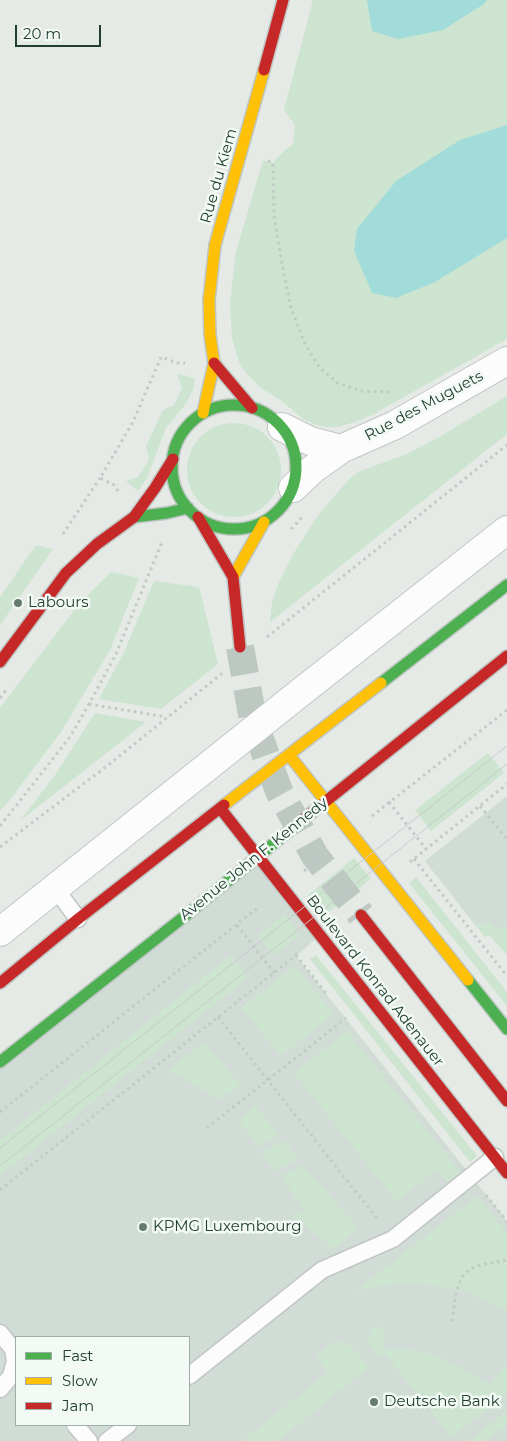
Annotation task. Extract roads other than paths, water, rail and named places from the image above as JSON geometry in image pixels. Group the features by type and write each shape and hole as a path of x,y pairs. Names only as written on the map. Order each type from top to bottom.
{"main road":[{"name":"Rue du Kiem","path":"203,414 214,363 210,335 209,300 215,245 282,0"},
{"path":"214,363 252,408"},
{"path":"227,405 240,405 252,408 263,412 282,427 294,450 296,476 293,488 286,502 264,522 251,527 223,528 210,524 198,517 180,498 172,473 176,445 183,432 192,422 215,408 227,405"},
{"path":"0,662 66,573 96,544 134,517 173,459"},
{"path":"134,517 188,508"},
{"path":"198,517 233,577 240,647"},
{"path":"233,577 264,522"},
{"path":"0,983 78,919 507,585"},
{"name":"Avenue John F. Kennedy","path":"0,1062 190,912 507,656"},
{"path":"289,754 507,1029"},
{"name":"Boulevard Konrad Adenauer","path":"220,808 507,1173"},
{"name":"Boulevard Konrad Adenauer","path":"361,915 507,1102"}],"street":[{"name":"Rue des Muguets","path":"293,488 313,469 341,449 395,425 507,361"},
{"path":"282,427 310,441 341,449"},
{"path":"0,932 507,530"}],"lane":[{"path":"55,888 78,919"},
{"path":"190,1375 322,1270 393,1239 495,1157"},
{"path":"0,1333 15,1351 12,1376 0,1389"},
{"path":"76,1426 89,1441"},
{"path":"107,1441 127,1426"}],"water":[{"path":"367,0 487,0 484,4 443,30 398,39 372,31"},
{"path":"507,125 507,238 435,282 396,298 372,293 354,251 357,229 396,181 460,140"}],"tunnel":[{"path":"240,647 253,720 279,791 315,856 361,915"}],"tram line":[{"path":"0,1148 507,746"},
{"path":"0,1166 507,764"}],"place":[{"name":"Labours","path":"18,603"},
{"name":"KPMG Luxembourg","path":"143,1227"},
{"name":"Deutsche Bank","path":"374,1402"}]}
